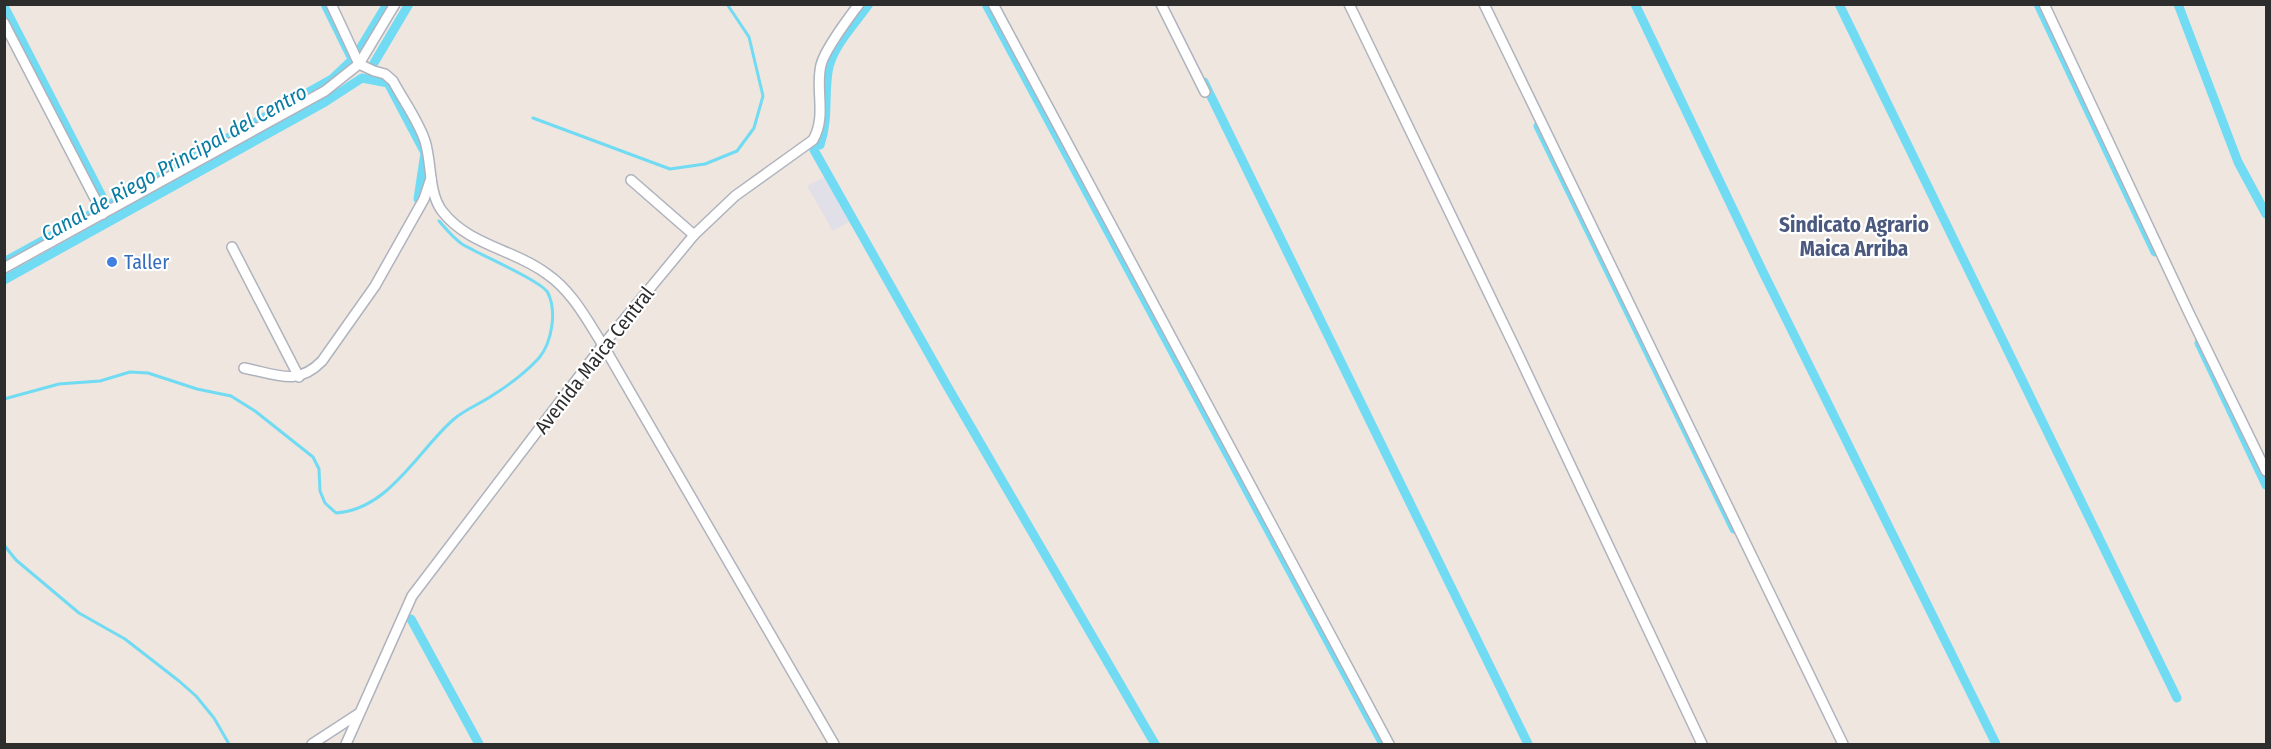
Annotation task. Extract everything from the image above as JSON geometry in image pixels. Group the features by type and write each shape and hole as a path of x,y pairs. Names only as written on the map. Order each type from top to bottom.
{"street":[{"path":"331,4 359,64 385,74 393,81 424,138 429,153 435,199 442,211 466,233 548,274 567,291 603,345 834,744"},
{"path":"4,268 325,91 359,64 396,4"},
{"name":"Avenida Maica Central","path":"346,744 411,596 603,345 694,235 735,196 813,140 818,132 820,121 821,65 844,24 859,4"},
{"path":"993,4 1389,744"},
{"path":"1161,4 1205,92"},
{"path":"1350,4 1702,744"},
{"path":"1484,4 1844,744"},
{"path":"2044,4 2266,471"},
{"path":"4,23 103,214"},
{"path":"244,368 299,377 313,370 322,361 361,308 394,255 424,199 432,176"},
{"path":"631,180 694,235"},
{"path":"232,247 299,377"},
{"path":"312,744 358,714"}],"shaded area":[{"path":"825,177 852,220 833,231 807,186"}],"waterway":[{"path":"325,4 351,57"},
{"path":"361,47 387,4"},
{"name":"Canal de Riego Principal del Centro","path":"374,63 409,4"},
{"path":"533,118 670,169 705,164 737,151 754,128 763,96 749,37 727,4"},
{"path":"820,145 830,63 844,36 869,4"},
{"path":"986,4 1383,744"},
{"path":"1635,4 1763,272 1996,744"},
{"path":"1839,4 2177,698"},
{"path":"2038,4 2155,252"},
{"path":"2178,4 2238,162 2266,214"},
{"path":"4,6 107,206 332,79 353,59"},
{"name":"Canal de Riego Principal del Centro","path":"4,280 325,102 362,78 388,83 425,153 418,199"},
{"path":"1204,82 1528,744"},
{"path":"1538,126 1734,529"},
{"path":"814,150 946,384 1155,744"},
{"path":"4,262 93,213"},
{"path":"4,399 59,384 100,381 130,372 148,373 197,389 231,396 255,411 313,457 319,469 320,491 325,503 336,513 355,509 372,501 387,490 454,419 499,391 529,368 539,358 550,335 553,318 548,293 522,275 462,244 439,221"},
{"path":"2199,343 2266,485"},
{"path":"4,545 16,560 79,613 125,639 196,696 214,718 229,744"},
{"path":"411,619 479,744"}],"place":[{"name":"Taller","path":"112,262"}],"district":[{"name":"Sindicato Agrario Maica Arriba","path":"1854,237"}]}
